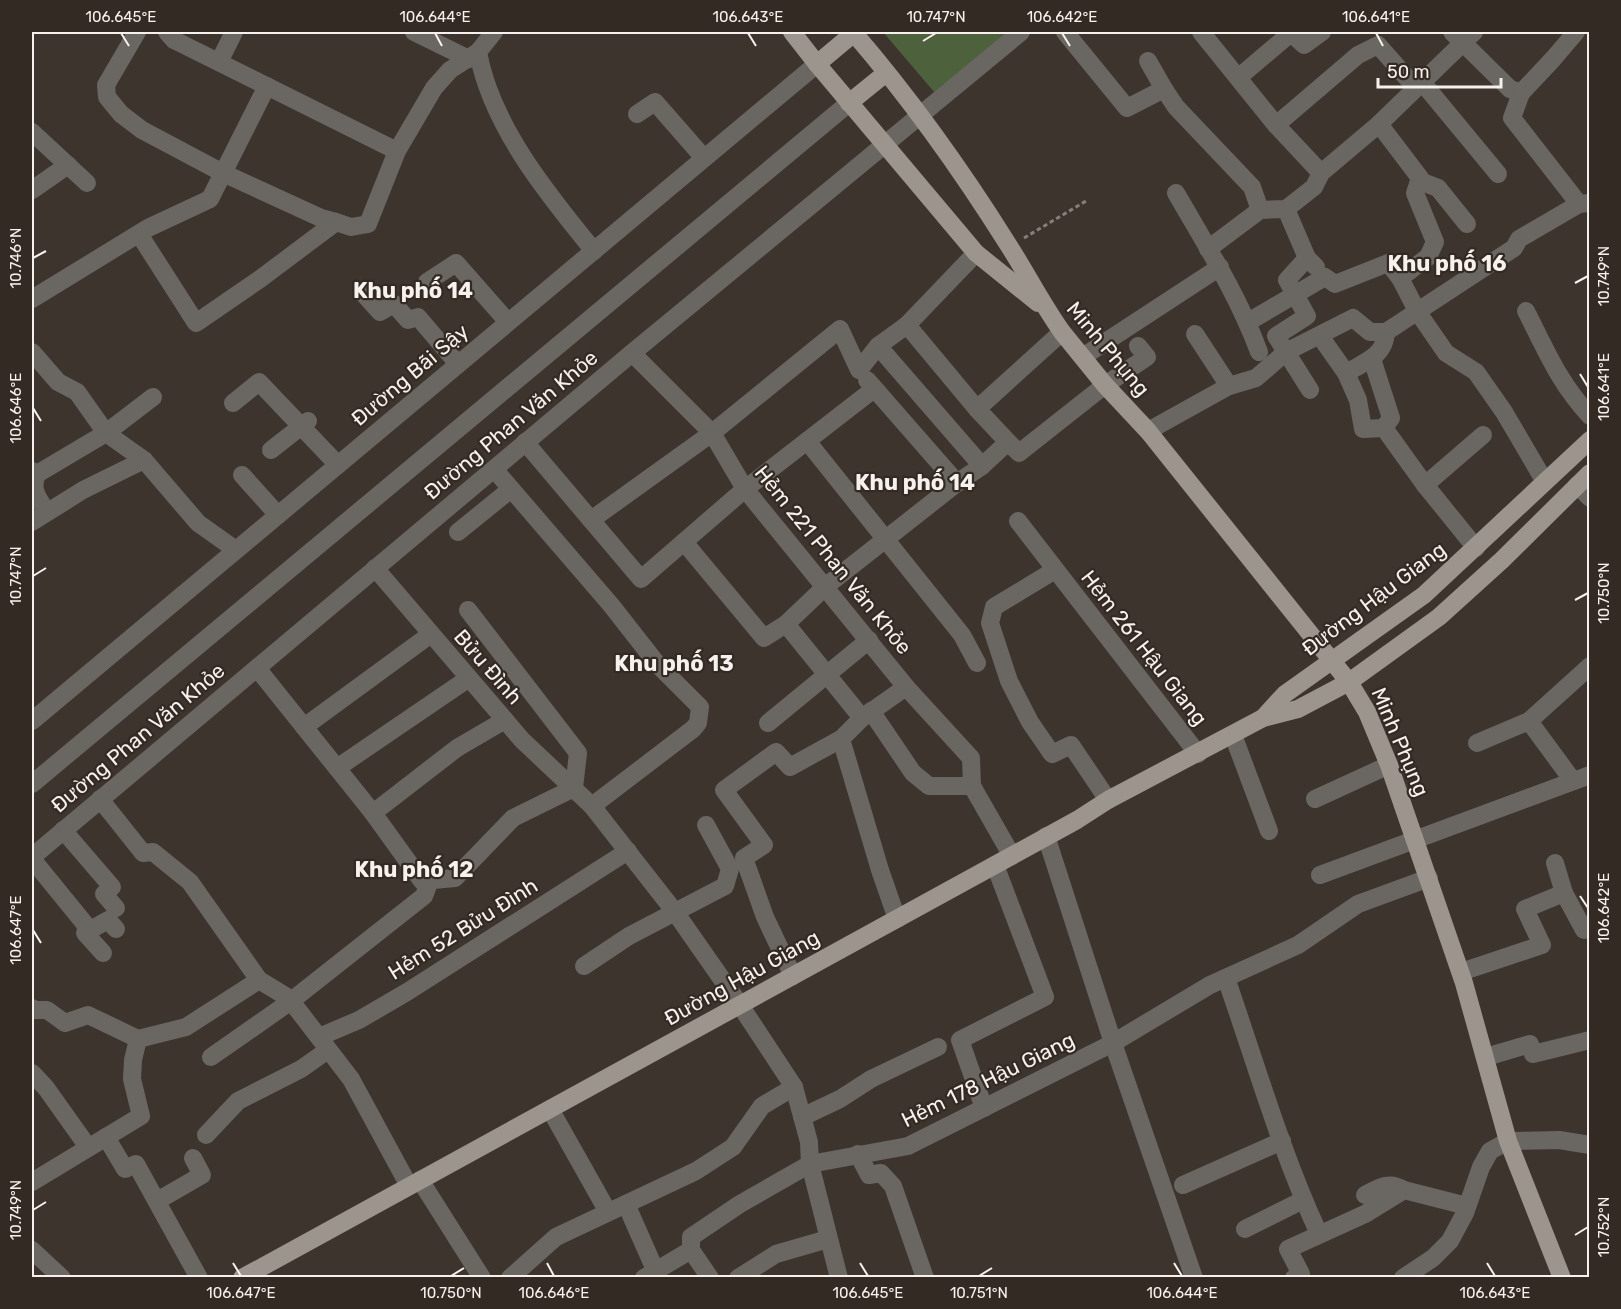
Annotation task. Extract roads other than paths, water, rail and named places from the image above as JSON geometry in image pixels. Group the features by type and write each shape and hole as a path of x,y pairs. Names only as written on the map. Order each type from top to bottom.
{"main road":[{"name":"Minh Phụng","path":"792,32 976,254 1045,308"},
{"name":"Minh Phụng","path":"854,32 920,114 1009,246 1045,308 1062,332 1084,356 1105,385 1148,431 1349,682 1367,712 1416,839 1461,972 1508,1141 1562,1278"},
{"path":"817,64 854,32"},
{"path":"849,103 886,73"},
{"name":"Đường Hậu Giang","path":"1263,718 1285,694 1424,595 1476,549 1590,440"},
{"name":"Đường Hậu Giang","path":"242,1278 995,866 1108,800 1263,718 1298,709 1349,682 1439,617 1585,485"}],"street":[{"path":"137,32 107,80 105,89 107,97 134,126 223,173 321,218 351,227 368,224 397,151 434,88 450,70 473,56 494,32"},
{"path":"166,32 174,40 397,151"},
{"path":"219,62 234,32"},
{"path":"414,32 473,56 516,148 556,204 594,251"},
{"name":"Đường Phan Văn Khỏe","path":"32,858 525,442 1022,32"},
{"path":"1065,32 1127,108 1164,89"},
{"path":"1201,32 1276,125 1321,173"},
{"path":"1239,77 1290,32 1304,45 1322,32"},
{"path":"1148,431 1230,386 1256,378 1286,352 1353,318 1370,332 1386,332 1514,248 1519,239 1584,203 1512,118 1521,93 1576,32"},
{"path":"1208,249 1260,210 1286,209 1314,187 1321,173 1379,124 1463,35 1510,89 1521,93"},
{"path":"1276,125 1358,55 1374,38 1419,84 1498,174"},
{"path":"1148,61 1176,107 1252,187 1260,210"},
{"name":"Đường Bãi Sậy","path":"32,721 817,64"},
{"path":"32,299 139,234 210,199 267,86"},
{"path":"637,114 655,102 705,158"},
{"path":"32,784 849,103"},
{"path":"1379,124 1420,178 1414,193 1436,242 1428,257 1400,279"},
{"path":"32,132 87,183"},
{"path":"32,190 68,165"},
{"path":"1420,181 1438,188 1467,224"},
{"path":"1176,193 1220,267 1248,322 1259,352"},
{"path":"1286,209 1308,258 1325,277 1335,284 1388,263 1400,279 1417,311 1446,352 1476,372 1504,412 1545,482"},
{"path":"139,234 196,323 336,222"},
{"path":"859,370 878,346 907,325 976,254"},
{"path":"1308,258 1287,280 1307,316 1276,336 1310,390"},
{"path":"427,282 456,263 508,322"},
{"path":"1084,356 1220,267"},
{"path":"1248,322 1325,277"},
{"path":"362,292 380,312 394,304 408,320 418,317 458,364"},
{"path":"1526,311 1561,381 1590,416"},
{"path":"907,325 976,409 1019,453 1105,385 1147,357 1138,346"},
{"path":"591,520 711,433 840,329 859,370 957,483"},
{"path":"976,409 1062,332"},
{"path":"1346,373 1372,359 1385,343 1386,332"},
{"path":"1195,333 1230,386"},
{"path":"1320,336 1346,373 1358,400 1363,429 1384,428"},
{"path":"878,346 982,466"},
{"path":"32,352 58,382 77,392 106,433 144,459 198,523 236,550"},
{"name":"Hẻm 221 Phan Văn Khỏe","path":"632,353 711,433 745,489 906,687 970,758 972,786"},
{"path":"1372,359 1391,418 1384,428"},
{"path":"233,403 259,382 305,423 338,465"},
{"path":"525,442 641,579 745,489 874,389"},
{"path":"144,459 83,490 39,517 34,492 34,472 106,433 153,398"},
{"path":"271,450 305,423"},
{"path":"1384,428 1425,485 1476,549"},
{"path":"1425,485 1483,435"},
{"path":"807,441 962,635 977,663"},
{"path":"684,542 764,638 786,624 826,586 982,466 1008,442"},
{"path":"494,468 611,605 658,665 700,706 698,723 693,729 592,806"},
{"path":"242,475 278,515"},
{"path":"458,532 511,489"},
{"name":"Hẻm 261 Hậu Giang","path":"1018,521 1198,754"},
{"name":"Bửu Đình","path":"375,568 522,741 592,806 675,912 794,1087 808,1142 810,1164 839,1278"},
{"name":"Hẻm 261 Hậu Giang","path":"1055,570 994,607 990,622 1009,681 1030,722 1053,754 1071,745 1108,800"},
{"name":"Bửu Đình","path":"468,610 578,753 574,788"},
{"path":"786,624 826,674 867,715 913,773 929,786 972,786 1012,856"},
{"path":"304,727 431,634"},
{"path":"768,723 869,640"},
{"path":"1477,743 1529,721 1590,666"},
{"path":"257,668 373,813 422,881 455,878 513,818 574,788"},
{"path":"337,768 469,678"},
{"path":"792,976 765,917 744,858 764,845 724,790 776,752 790,768 841,739 867,715 906,687"},
{"path":"373,813 457,748 504,720"},
{"path":"1320,875 1581,778 1529,721"},
{"path":"1233,735 1269,831"},
{"path":"841,739 897,919"},
{"path":"1316,799 1389,765"},
{"path":"100,799 143,853 153,852 190,882 259,980 291,1001 351,1079 414,1183 478,1276"},
{"path":"584,966 629,936 725,886 730,869 706,825"},
{"path":"63,830 112,887 104,894 116,908"},
{"path":"1046,836 1113,1042 1194,1278"},
{"name":"Hẻm 52 Bửu Đình","path":"206,1135 238,1101 301,1069 323,1043 628,851"},
{"path":"32,858 89,929"},
{"path":"1555,863 1564,893 1584,930"},
{"path":"984,1108 960,1040 1045,997 995,866"},
{"name":"Hẻm 178 Hậu Giang","path":"650,1275 740,1204 810,1164 908,1146 1113,1042 1210,985 1298,945 1358,903 1429,878"},
{"path":"211,1057 291,1001 424,896 430,880"},
{"path":"1461,972 1542,945 1525,909 1564,893"},
{"path":"103,953 85,933 108,920 116,929"},
{"path":"1226,978 1282,1141 1319,1234"},
{"path":"32,1008 47,1010 65,1023 88,1015 138,1039 186,1027 259,980"},
{"path":"32,1182 141,1116 132,1079 133,1059 138,1039"},
{"path":"1486,1057 1530,1044 1533,1054 1590,1040"},
{"path":"802,1117 840,1099 871,1079 938,1047"},
{"path":"32,1074 46,1088 88,1147"},
{"path":"510,1278 556,1237 696,1171 733,1147 762,1106 794,1087"},
{"path":"550,1109 608,1212"},
{"path":"106,1137 125,1169 136,1164 199,1278"},
{"path":"1408,1276 1443,1250 1456,1231 1484,1158 1490,1151 1508,1141 1559,1140 1590,1145"},
{"path":"1183,1185 1282,1141"},
{"path":"858,1154 868,1175 881,1173 893,1186 925,1278"},
{"path":"157,1201 202,1175 193,1158"},
{"path":"1365,1195 1386,1185 1396,1185 1404,1190 1467,1206"},
{"path":"1294,1278 1300,1274 1288,1250 1365,1214 1404,1190"},
{"path":"1245,1229 1304,1200"},
{"path":"626,1204 650,1275"},
{"path":"738,1278 776,1254 828,1239"},
{"path":"691,1244 710,1278"},
{"path":"32,1250 62,1278"}],"district":[{"name":"Khu phố 16","path":"1447,263"},
{"name":"Khu phố 14","path":"413,290"},
{"name":"Khu phố 14","path":"915,482"},
{"name":"Khu phố 13","path":"674,663"},
{"name":"Khu phố 12","path":"414,869"}]}
